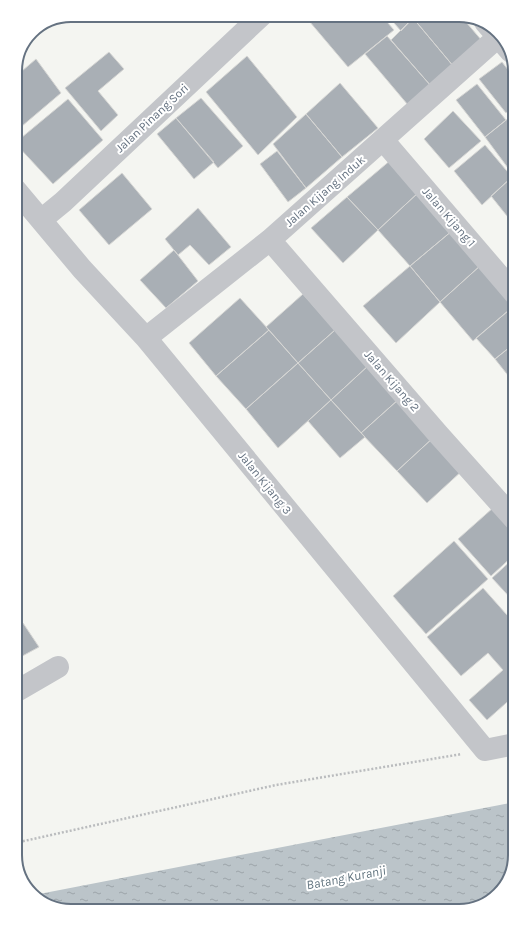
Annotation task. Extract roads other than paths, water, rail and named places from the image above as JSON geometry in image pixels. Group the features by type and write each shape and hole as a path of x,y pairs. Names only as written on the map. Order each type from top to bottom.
{"street":[{"name":"Jalan Pinang Sori","path":"41,220 63,202 255,22"},
{"name":"Jalan Kijang Induk","path":"146,338 270,240 496,39"},
{"name":"Jalan Kijang 1","path":"383,140 508,286"},
{"name":"Jalan Kijang 3","path":"22,197 82,269 146,338 485,750 508,745"},
{"name":"Jalan Kijang 2","path":"270,240 438,434 508,512"},
{"path":"22,688 58,667"}],"water":[{"name":"Batang Kuranji","path":"508,803 508,862 504,874 500,882 491,892 481,899 469,903 67,904 49,899 41,894"}]}
